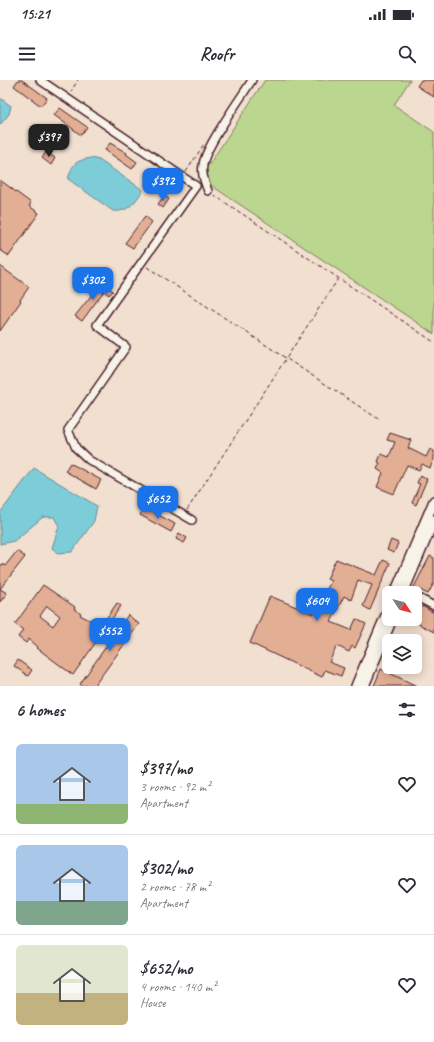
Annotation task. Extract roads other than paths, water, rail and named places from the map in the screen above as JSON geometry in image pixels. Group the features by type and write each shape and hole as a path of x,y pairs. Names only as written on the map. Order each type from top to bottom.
{"main road":[{"path":"398,586 434,501"},
{"path":"408,586 434,520"},
{"path":"356,686 382,625"},
{"path":"364,686 389,626"}],"street":[{"path":"40,80 196,186 208,191 202,172 203,163 211,144 252,80"},
{"path":"192,520 89,460 76,448 68,430 126,347 97,325 196,186"},
{"path":"422,600 434,606"}],"water":[{"path":"0,98 11,106 9,114 0,125"},
{"path":"91,158 99,160 143,190 131,205 123,210 113,211 68,179 71,169 75,164 81,160"},
{"path":"34,468 97,506 94,521 72,552 58,553 52,548 59,526 54,517 43,517 14,541 0,544 0,513"}]}
